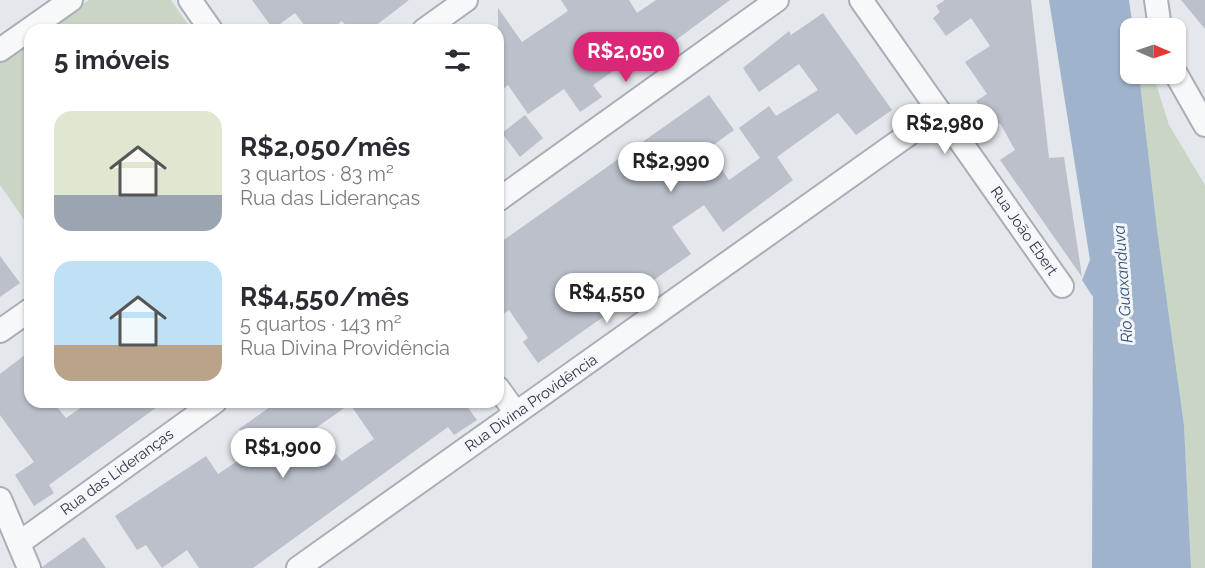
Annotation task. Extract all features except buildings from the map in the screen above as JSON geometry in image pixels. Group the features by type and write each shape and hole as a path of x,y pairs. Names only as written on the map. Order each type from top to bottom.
{"street":[{"path":"37,24 71,0"},
{"path":"190,0 207,24"},
{"path":"432,24 466,0"},
{"path":"504,196 777,0"},
{"name":"Rua João Ebert","path":"861,0 1062,286"},
{"path":"1156,0 1159,18"},
{"path":"0,50 24,33"},
{"path":"1182,84 1205,124"},
{"name":"Rua Divina Providência","path":"298,568 940,112"},
{"path":"0,331 24,314"},
{"path":"504,396 516,413"},
{"name":"Rua das Lideranças","path":"19,543 207,408"},
{"path":"0,499 29,568"}],"green space":[{"path":"89,0 171,0 188,24 55,24"},
{"path":"24,46 24,219 0,185 0,63"},
{"path":"1140,84 1156,84 1169,125 1205,185 1205,568 1191,568 1184,425"}],"water":[{"name":"Rio Guaxanduva","path":"1049,0 1129,0 1132,18 1120,18 1120,84 1140,84 1184,425 1191,568 1092,568 1093,297 1082,280 1090,260"}]}
